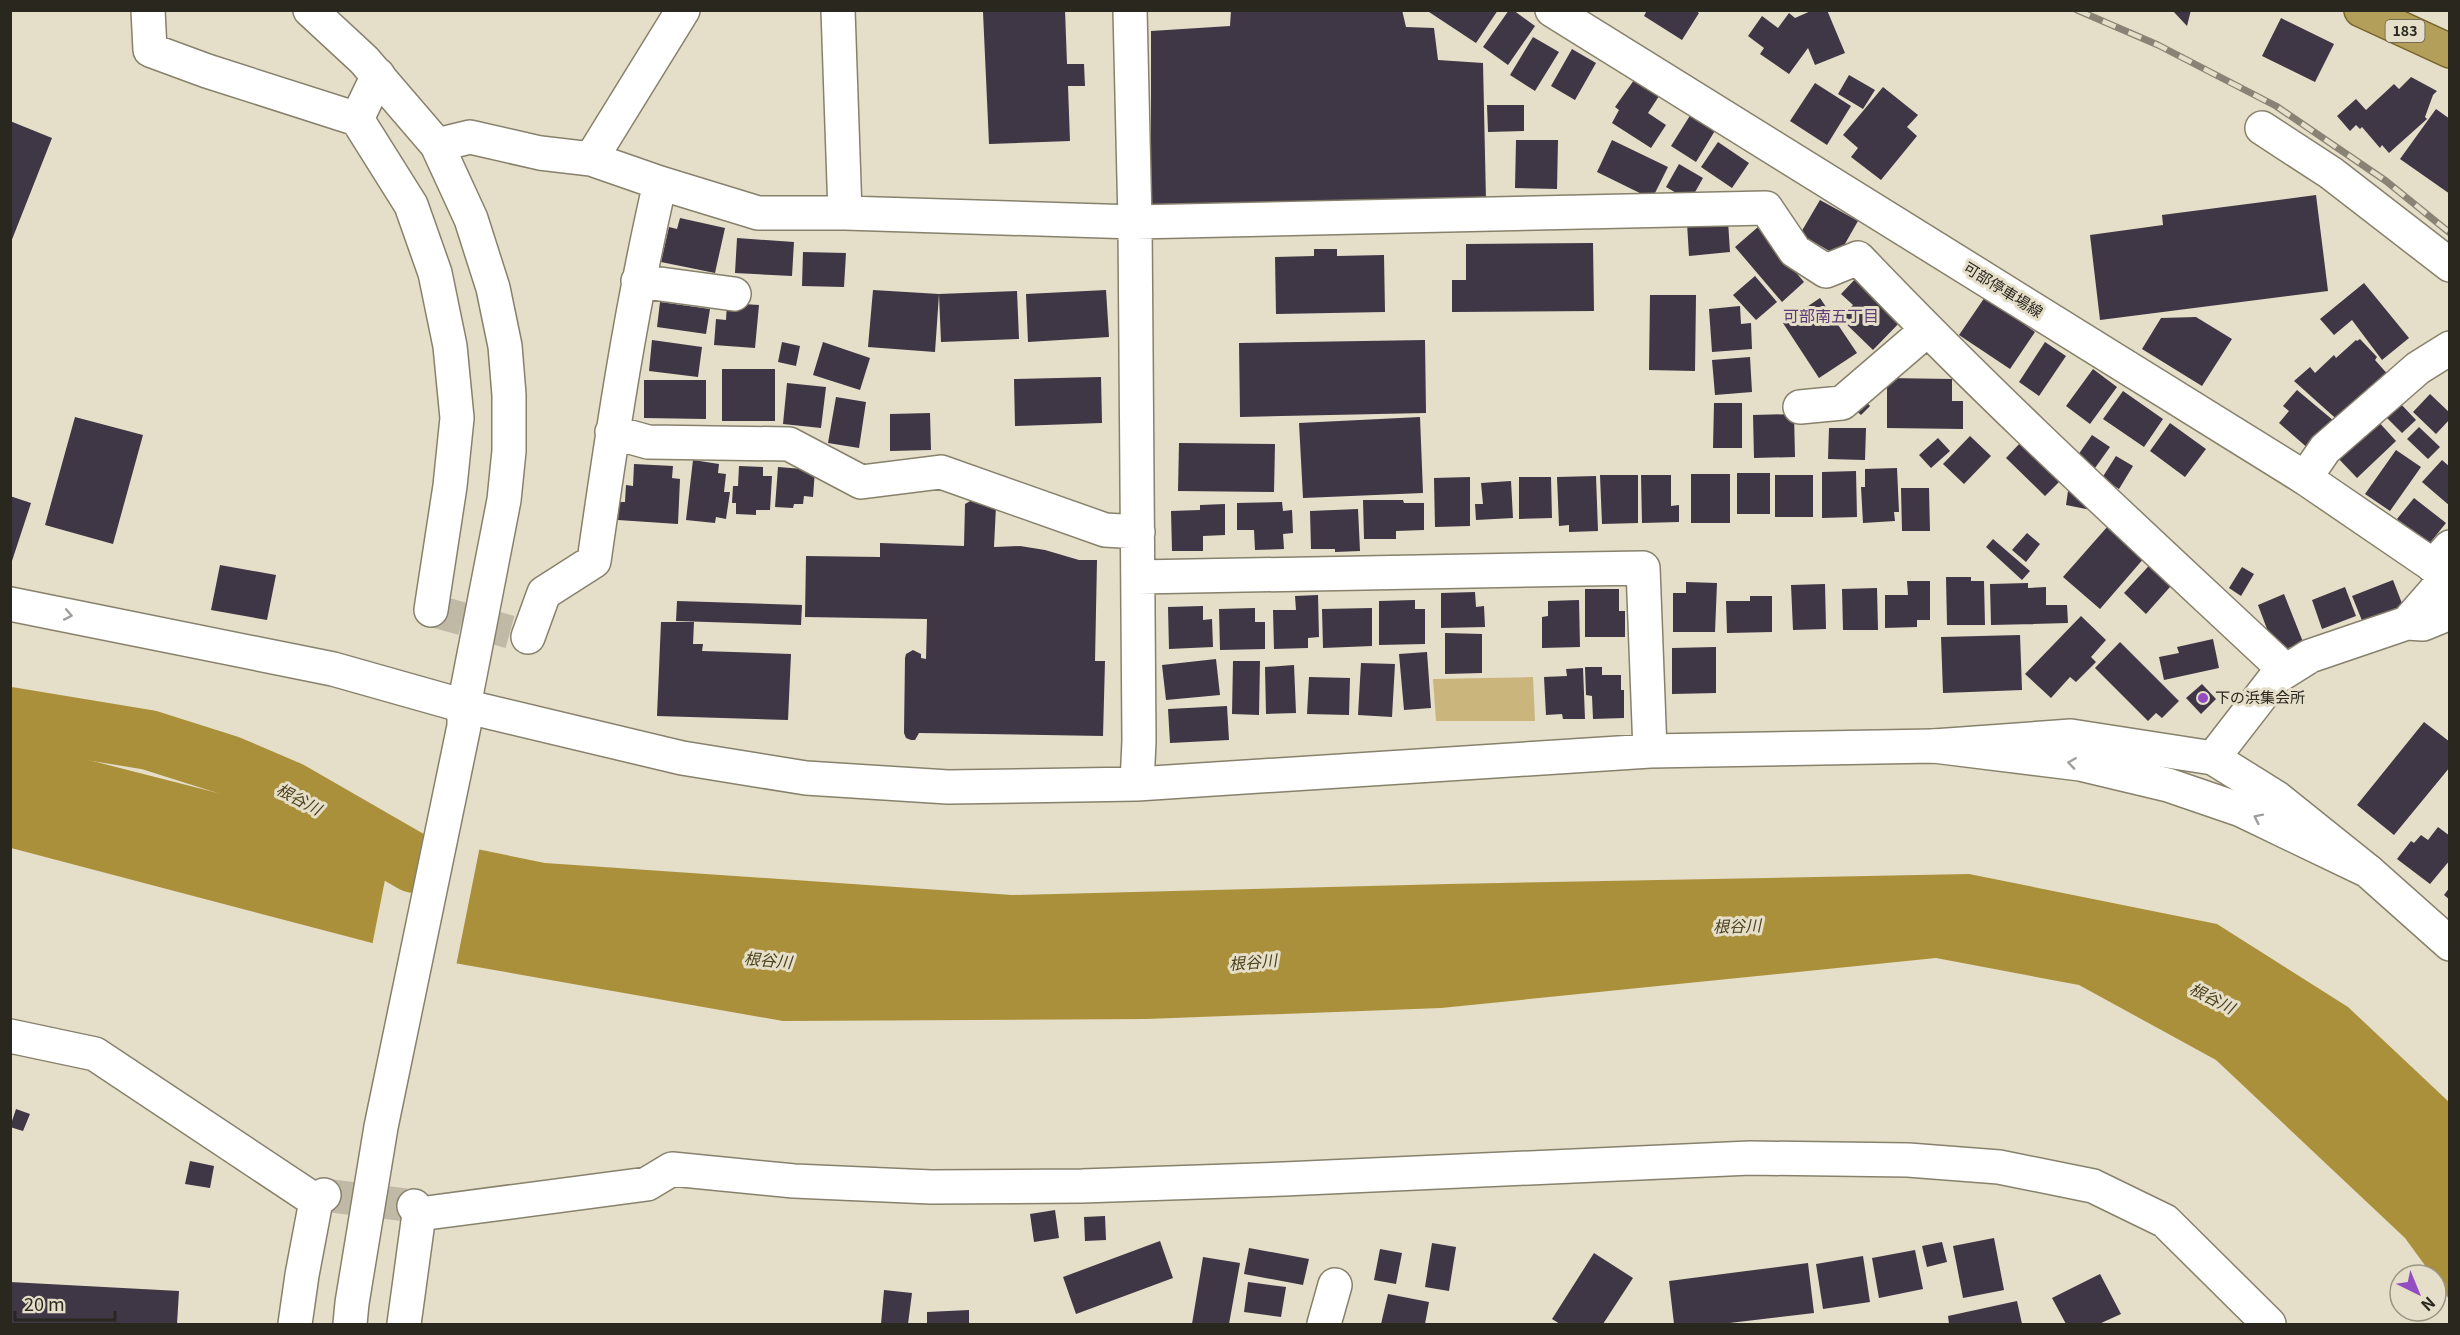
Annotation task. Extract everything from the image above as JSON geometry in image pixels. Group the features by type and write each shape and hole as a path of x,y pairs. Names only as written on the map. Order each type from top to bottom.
{"highway":[{"name":"183","path":"2361,10 2450,51"}],"street":[{"path":"148,10 150,50 207,71 357,119 411,205 435,273 450,346 457,418 450,486 431,610"},
{"path":"310,10 378,75 437,145 471,219 494,288 505,346 509,395 509,451 504,500 464,716 381,1127 350,1324"},
{"path":"591,159 683,10"},
{"path":"838,10 845,213"},
{"path":"1130,10 1138,532 1139,741 1137,784"},
{"name":"可部停車場線","path":"1552,10 2445,566"},
{"path":"357,119 378,75"},
{"path":"2262,128 2331,173 2450,265"},
{"path":"437,145 470,137 540,153 591,159 758,213 845,213 1135,222 1766,208 1795,251 1826,271 1858,258 1927,330 2079,477 2286,671"},
{"path":"528,637 544,593 594,561 612,432 638,281 660,183"},
{"path":"638,281 734,294"},
{"path":"1800,407 1842,402 1927,330"},
{"path":"2305,478 2325,449 2418,368 2450,348"},
{"path":"612,432 648,442 789,444 861,482 941,472 1105,530 1138,532"},
{"path":"2406,623 2445,566"},
{"path":"1138,577 1643,568 1650,751"},
{"path":"10,604 333,669 464,716"},
{"path":"2213,758 2275,678 2310,656 2406,623 2423,624 2450,613"},
{"path":"10,626 682,758 806,778 948,787 1137,784 1650,751 1934,746 2071,736 2213,758 2277,798 2368,871 2446,939"},
{"path":"1934,746 2080,764 2168,785 2241,810 2368,871"},
{"path":"10,1036 95,1054 320,1198 302,1275 296,1324"},
{"path":"404,1324 416,1210 647,1184 672,1169 794,1181 931,1187 1070,1186 1284,1179 1750,1158 1908,1160 1999,1167 2093,1186 2165,1221 2269,1324"},
{"path":"1324,1324 1335,1285"}],"shaded area":[{"path":"1533,677 1535,721 1436,721 1433,679"}],"water":[{"path":"10,740 281,809 545,863 1012,895 1969,874 2217,924 2348,1007 2449,1102 2449,1299 2448,1263 2423,1263 2405,1238 2216,1060 2079,985 1936,958 1441,1008 1146,1019 783,1021 437,960 11,848"}],"pier":[{"path":"395,829 480,846 456,966 372,946"}],"building":[{"path":"1065,10 1067,64 1084,64 1085,86 1068,86 1070,141 989,144 983,12"},
{"path":"1231,10 1402,10 1406,27 1434,28 1438,60 1483,63 1486,201 1151,204 1151,31 1230,26"},
{"path":"1426,10 1498,10 1476,43"},
{"path":"1509,10 1513,10 1535,26 1508,65 1483,47"},
{"path":"1647,10 1694,10 1699,13 1682,40 1644,16"},
{"path":"1813,10 1827,10 1845,53 1815,65 1808,48 1789,74 1760,54 1764,48 1748,36 1762,16 1778,28 1789,13 1795,18"},
{"path":"2172,10 2191,10 2187,26"},
{"path":"2281,18 2334,44 2315,82 2262,56"},
{"path":"1533,37 1559,52 1535,91 1510,75"},
{"path":"1572,49 1596,63 1575,100 1551,86"},
{"path":"1639,73 1663,90 1648,113 1666,125 1651,148 1612,123 1619,110 1615,107"},
{"path":"1849,75 1875,90 1863,109 1838,94"},
{"path":"2411,77 2437,91 2433,95 2425,117 2427,119 2389,153 2382,145 2380,148 2362,127 2360,129 2356,125 2350,131 2337,116 2356,99 2366,110 2394,84 2399,89"},
{"path":"1815,83 1851,106 1827,145 1790,121"},
{"path":"1883,87 1918,115 1907,127 1917,136 1881,180 1851,157 1858,148 1843,135"},
{"path":"1487,105 1524,105 1524,131 1488,132"},
{"path":"2436,109 2450,119 2450,194 2400,159"},
{"path":"1691,114 1716,129 1696,162 1671,146"},
{"path":"10,121 52,138 11,242 10,242"},
{"path":"1516,140 1558,140 1557,189 1515,188"},
{"path":"1612,140 1668,167 1652,199 1597,172"},
{"path":"1718,142 1749,163 1732,188 1701,167"},
{"path":"1679,164 1703,178 1690,201 1666,187"},
{"path":"2316,195 2328,291 2100,320 2090,235 2163,225 2162,215"},
{"path":"1820,200 1858,221 1838,256 1800,234"},
{"path":"680,218 725,228 715,273 661,262 669,227 677,229"},
{"path":"1728,221 1730,252 1689,256 1687,223"},
{"path":"1758,227 1804,282 1782,302 1735,247"},
{"path":"737,238 794,242 792,276 735,273"},
{"path":"1593,243 1594,311 1452,312 1452,280 1466,280 1466,244"},
{"path":"1314,249 1337,249 1337,256 1384,255 1385,312 1276,314 1275,257 1314,256"},
{"path":"803,252 846,253 844,287 802,286"},
{"path":"1859,275 1903,319 1873,350 1840,318 1853,305 1841,294"},
{"path":"1755,276 1777,302 1756,320 1733,295"},
{"path":"2364,283 2409,338 2382,360 2352,320 2334,335 2320,319"},
{"path":"873,290 939,294 935,352 868,347"},
{"path":"1106,290 1109,337 1028,342 1026,294"},
{"path":"1017,291 1019,339 941,342 939,294"},
{"path":"1650,295 1696,295 1695,371 1649,370"},
{"path":"1985,297 2035,332 2010,369 1959,335"},
{"path":"1820,298 1857,353 1819,378 1783,323"},
{"path":"660,302 710,309 706,334 657,327"},
{"path":"727,303 759,305 755,348 714,345 716,319 726,320"},
{"path":"1740,306 1741,324 1751,323 1752,349 1712,352 1709,309"},
{"path":"2196,317 2232,339 2202,386 2142,349 2161,318"},
{"path":"2360,339 2377,357 2375,360 2391,378 2342,424 2294,381 2310,367 2315,373 2334,355 2336,358"},
{"path":"652,340 702,347 698,377 649,371"},
{"path":"1425,340 1426,413 1240,417 1239,343"},
{"path":"782,342 800,346 796,366 778,362"},
{"path":"823,342 870,358 860,390 813,375"},
{"path":"2045,342 2066,356 2039,396 2019,382"},
{"path":"1750,357 1752,392 1715,395 1712,360"},
{"path":"722,369 775,369 775,421 722,421"},
{"path":"2093,369 2117,387 2090,424 2066,406"},
{"path":"1101,377 1102,423 1015,426 1014,379"},
{"path":"1887,378 1952,379 1952,401 1963,401 1963,429 1887,428"},
{"path":"644,380 706,380 706,419 644,418"},
{"path":"787,383 826,387 821,428 783,424"},
{"path":"2297,390 2334,421 2310,450 2279,423 2289,411 2283,406"},
{"path":"2123,391 2163,419 2144,447 2103,419"},
{"path":"2430,394 2450,413 2450,419 2436,434 2413,412"},
{"path":"836,397 866,402 859,448 828,443"},
{"path":"1863,398 1870,406 1861,415 1853,408"},
{"path":"2398,401 2416,420 2402,433 2384,415"},
{"path":"1714,403 1742,403 1742,448 1713,448"},
{"path":"930,413 931,450 890,451 890,414"},
{"path":"1794,414 1795,457 1754,458 1753,415"},
{"path":"75,417 143,435 113,544 45,525"},
{"path":"1420,417 1423,493 1303,498 1299,423"},
{"path":"2376,419 2396,441 2357,478 2336,456"},
{"path":"2170,423 2206,449 2185,477 2150,451"},
{"path":"2419,427 2440,447 2428,459 2407,439"},
{"path":"1829,428 1866,428 1865,460 1828,459"},
{"path":"2092,435 2110,447 2095,468 2078,455"},
{"path":"1970,436 1991,456 1964,484 1943,464"},
{"path":"1938,438 1950,451 1931,468 1919,455"},
{"path":"2021,442 2060,481 2045,496 2006,458"},
{"path":"1179,443 1275,444 1274,492 1178,491"},
{"path":"2396,450 2421,467 2390,511 2365,494"},
{"path":"2116,456 2133,466 2119,489 2102,478"},
{"path":"693,460 719,464 718,473 726,474 724,492 730,492 726,519 716,517 715,523 686,520"},
{"path":"2442,460 2450,467 2450,506 2422,482"},
{"path":"634,464 673,466 672,478 680,479 678,524 618,520 619,502 625,502 626,485 633,486"},
{"path":"739,466 763,467 763,476 772,476 770,510 756,510 756,515 736,514 736,503 732,503 733,486 738,486"},
{"path":"778,467 815,470 813,497 804,496 803,504 794,504 793,508 775,507"},
{"path":"1897,468 1899,512 1894,512 1895,521 1863,523 1861,487 1865,487 1865,469"},
{"path":"1856,471 1857,517 1822,518 1822,472"},
{"path":"1737,473 1770,473 1770,514 1737,514"},
{"path":"1691,474 1730,474 1730,523 1691,523"},
{"path":"1600,475 1638,475 1638,523 1602,524"},
{"path":"1641,475 1671,475 1671,506 1679,505 1679,522 1642,523"},
{"path":"1775,475 1813,475 1813,517 1775,517"},
{"path":"1596,476 1598,531 1569,532 1569,525 1559,526 1557,477"},
{"path":"1470,477 1470,526 1435,527 1434,478"},
{"path":"1519,477 1551,477 1552,518 1519,519"},
{"path":"1511,481 1513,518 1476,520 1475,504 1483,504 1481,483"},
{"path":"1901,488 1929,488 1930,531 1902,531"},
{"path":"2068,491 2094,495 2091,510 2066,505"},
{"path":"10,496 31,503 11,564 10,564"},
{"path":"2414,498 2446,523 2429,544 2397,519"},
{"path":"972,500 996,506 994,547 1020,546 1045,550 1079,560 1097,560 1095,661 1105,661 1103,736 919,733 915,740 911,740 906,738 904,733 905,658 906,654 913,650 921,654 921,658 926,659 927,619 805,617 806,556 880,557 880,543 964,546 965,504"},
{"path":"1363,500 1403,500 1404,503 1424,503 1424,530 1396,531 1396,539 1364,539"},
{"path":"1282,502 1283,511 1292,510 1293,533 1283,534 1284,549 1255,550 1254,530 1237,530 1237,503"},
{"path":"1225,504 1225,535 1203,536 1203,551 1172,551 1171,511 1200,510 1200,505"},
{"path":"1358,509 1360,551 1335,552 1335,549 1311,549 1310,511"},
{"path":"2108,526 2145,557 2100,609 2063,577"},
{"path":"2027,533 2040,544 2026,562 2012,550"},
{"path":"1993,539 2030,571 2022,580 1986,547"},
{"path":"2156,558 2178,578 2146,614 2124,593"},
{"path":"220,565 276,575 267,620 211,610"},
{"path":"2242,567 2254,574 2241,596 2229,588"},
{"path":"1946,577 1971,577 1971,581 1984,581 1985,625 1947,625"},
{"path":"2393,580 2403,606 2363,623 2352,596"},
{"path":"1907,581 1930,581 1930,620 1917,620 1917,627 1885,628 1885,595 1908,595"},
{"path":"1686,582 1717,583 1715,632 1673,632 1673,593 1686,593"},
{"path":"2028,583 2028,588 2046,587 2046,605 2067,605 2068,623 1991,625 1990,584"},
{"path":"1825,584 1826,629 1793,630 1791,585"},
{"path":"2345,587 2356,616 2322,629 2312,600"},
{"path":"1877,588 1878,630 1843,630 1842,589"},
{"path":"1585,589 1619,589 1619,611 1625,611 1625,637 1585,637"},
{"path":"1475,592 1476,607 1484,606 1485,627 1441,628 1441,593"},
{"path":"2284,594 2303,642 2276,653 2258,605"},
{"path":"1318,595 1319,637 1308,638 1308,648 1274,649 1273,610 1296,610 1295,596"},
{"path":"1750,596 1772,596 1772,632 1727,633 1726,601 1750,601"},
{"path":"1415,600 1415,609 1425,609 1425,644 1379,645 1379,601"},
{"path":"1579,600 1580,647 1542,648 1542,617 1548,616 1548,601"},
{"path":"677,601 802,605 801,625 676,621"},
{"path":"1203,606 1203,620 1212,619 1213,647 1169,649 1168,607"},
{"path":"1255,608 1255,622 1265,622 1265,649 1220,650 1219,609"},
{"path":"1372,608 1372,646 1323,648 1322,609"},
{"path":"2081,616 2106,640 2091,657 2096,662 2076,682 2070,677 2051,698 2025,674"},
{"path":"661,622 694,622 693,644 703,644 702,651 791,654 788,720 657,716"},
{"path":"1445,633 1482,634 1482,673 1445,674"},
{"path":"2020,635 2022,690 1943,693 1941,637"},
{"path":"2213,639 2219,668 2164,680 2159,657 2179,653 2177,647"},
{"name":"下の浜集会所","path":"2120,642 2179,701 2162,718 2156,713 2148,721 2095,668"},
{"path":"1716,647 1716,693 1672,694 1672,648"},
{"path":"1427,652 1431,708 1404,710 1399,654"},
{"path":"1216,659 1220,695 1166,700 1162,665"},
{"path":"1233,661 1260,661 1259,715 1232,714"},
{"path":"1361,663 1395,664 1392,717 1358,715"},
{"path":"1294,665 1296,713 1266,714 1265,667"},
{"path":"1585,667 1602,667 1602,675 1621,675 1621,690 1624,690 1624,718 1593,719 1592,696 1586,695"},
{"path":"1583,668 1585,719 1563,719 1562,714 1546,715 1544,677 1567,676 1566,669"},
{"path":"1309,677 1350,678 1349,715 1307,714"},
{"path":"2202,684 2216,699 2201,714 2186,698"},
{"path":"1227,706 1229,740 1170,743 1168,709"},
{"path":"2424,722 2450,742 2450,767 2394,835 2357,805"},
{"path":"2438,827 2450,836 2450,860 2430,884 2397,859 2411,841 2414,843 2421,835 2428,840"},
{"path":"2450,887 2450,900 2444,895"},
{"path":"16,1109 30,1114 23,1131 10,1127"},
{"path":"190,1161 214,1166 210,1188 185,1184"},
{"path":"1055,1210 1059,1238 1034,1242 1030,1214"},
{"path":"1105,1216 1106,1240 1085,1241 1084,1217"},
{"path":"1994,1238 2004,1290 1963,1298 1953,1246"},
{"path":"1160,1241 1173,1278 1076,1314 1063,1277"},
{"path":"1942,1242 1947,1262 1927,1267 1922,1246"},
{"path":"1432,1243 1456,1247 1449,1291 1425,1287"},
{"path":"1249,1248 1309,1259 1303,1285 1244,1274"},
{"path":"1380,1249 1402,1253 1396,1284 1374,1280"},
{"path":"1915,1250 1923,1289 1879,1298 1872,1258"},
{"path":"1594,1253 1633,1278 1603,1324 1560,1324 1552,1319"},
{"path":"1863,1256 1870,1302 1823,1309 1816,1264"},
{"path":"1203,1257 1240,1263 1229,1324 1192,1324"},
{"path":"1808,1263 1814,1313 1721,1324 1674,1324 1669,1281"},
{"path":"2100,1274 2121,1314 2099,1324 2066,1324 2052,1298"},
{"path":"10,1282 179,1291 177,1324 10,1324"},
{"path":"1248,1282 1286,1287 1281,1317 1244,1312"},
{"path":"884,1290 912,1293 908,1324 881,1324"},
{"path":"1388,1294 1429,1302 1425,1324 1381,1324"},
{"path":"2017,1301 2022,1324 1949,1324 1948,1316"},
{"path":"969,1310 969,1324 927,1324 927,1312"}],"waterway":[{"name":"根谷川","path":"10,717 149,740 228,765 289,791 414,863"}],"tunnel":[{"path":"431,610 528,637"},
{"path":"324,1195 414,1206"}],"railway":[{"path":"2077,10 2158,45 2276,106 2386,181 2450,233"}],"place":[{"name":"下の浜集会所","path":"2203,698"}],"district":[{"name":"可部南五丁目","path":"1831,316"}]}
